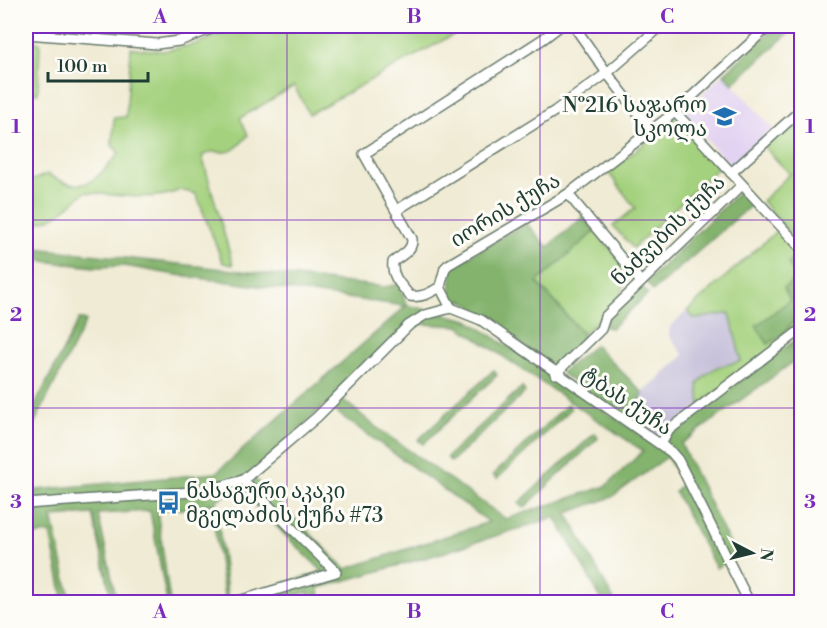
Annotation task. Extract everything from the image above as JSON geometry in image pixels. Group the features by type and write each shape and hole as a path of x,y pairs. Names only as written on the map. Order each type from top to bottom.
{"street":[{"path":"26,34 157,44 179,40 219,26"},
{"path":"26,504 207,491 243,480 317,417 409,325 425,315 451,308 440,287 427,295 410,296 392,271 393,262 409,251 413,245 412,239 364,154 560,26"},
{"path":"574,26 652,131"},
{"path":"397,210 555,111 607,73 661,26"},
{"name":"იორის ქუჩა","path":"440,287 445,268 452,262 568,194 675,112 769,26"},
{"path":"731,173 801,109"},
{"name":"ნაძვების ქუჩა","path":"555,374 601,329 605,317 742,185 675,112"},
{"path":"742,185 801,249"},
{"path":"568,194 641,282"},
{"name":"ტბას ქუჩა","path":"451,308 481,320 555,374 661,444 678,460 749,603"},
{"path":"661,444 669,430 801,329"},
{"path":"235,603 336,572 243,480"}],"shaded area":[{"name":"№216 საჯარო სკოლა","path":"724,74 774,130 732,168 682,112"},
{"path":"687,311 695,319 730,312 741,362 714,367 698,384 700,405 656,437 633,422 643,393 684,355 669,336 670,327"}],"green space":[{"path":"243,26 469,26 309,114 294,86 240,118 248,135 235,148 229,152 211,152 202,156 233,265 223,263 196,194 180,190 170,194 147,197 85,192 51,218 26,223 26,183 47,174 70,184 88,183 103,172 119,153 112,145 114,118 126,117 131,48 163,51 196,44"},
{"path":"776,26 788,26 792,30 733,84 724,74"},
{"path":"26,41 40,42 38,93 26,92"},
{"path":"801,112 801,246 762,201 790,174 764,147"},
{"path":"674,116 721,165 633,248 613,226 635,208 608,172 652,138"},
{"path":"740,191 748,195 753,203 653,291 646,282"},
{"path":"583,217 595,231 537,282 583,334 584,339 551,366 464,301 450,300 452,266 526,223 548,247"},
{"path":"779,229 800,252 796,278 781,336 794,321 801,322 801,326 700,405 698,384 703,378 717,368 741,361 730,313 695,319 687,311"},
{"path":"595,231 629,271 618,301 583,334 537,282"},
{"path":"26,247 385,287 398,284 407,305 468,320 650,441 674,450 666,443 668,434 801,336 801,356 681,444 736,557 716,568 675,492 682,483 667,457 612,497 567,513 615,602 603,602 555,517 442,553 319,588 320,602 310,602 308,592 274,602 225,602 211,503 201,508 157,510 170,602 167,602 150,511 98,514 117,602 112,602 93,514 52,517 71,602 64,602 50,533 26,536 26,491 216,473 406,306 125,266 94,267 26,259","holes":["422,324 458,326 643,451 606,486 506,519 376,427 335,393 398,334","325,404 489,522 346,569 252,476","238,489 322,571 228,601 216,500"]},
{"path":"800,252 802,254 801,322 794,321 781,336 768,344 756,326 790,300 784,288 796,278 788,263"},
{"path":"641,286 648,294 611,328 605,327 607,319"},
{"path":"79,319 86,321 26,440 26,423"},
{"path":"595,345 643,393 633,422 561,373"},
{"path":"494,370 497,375 423,444 418,440"},
{"path":"522,387 525,392 451,462 447,457"},
{"path":"568,404 571,409 497,479 493,475"},
{"path":"595,433 598,438 524,508 519,503"}],"place":[{"name":"№216 საჯარო სკოლა","path":"725,117"},
{"name":"ნასაგური აკაკი მგელაძის ქუჩა #73","path":"168,503"}]}
